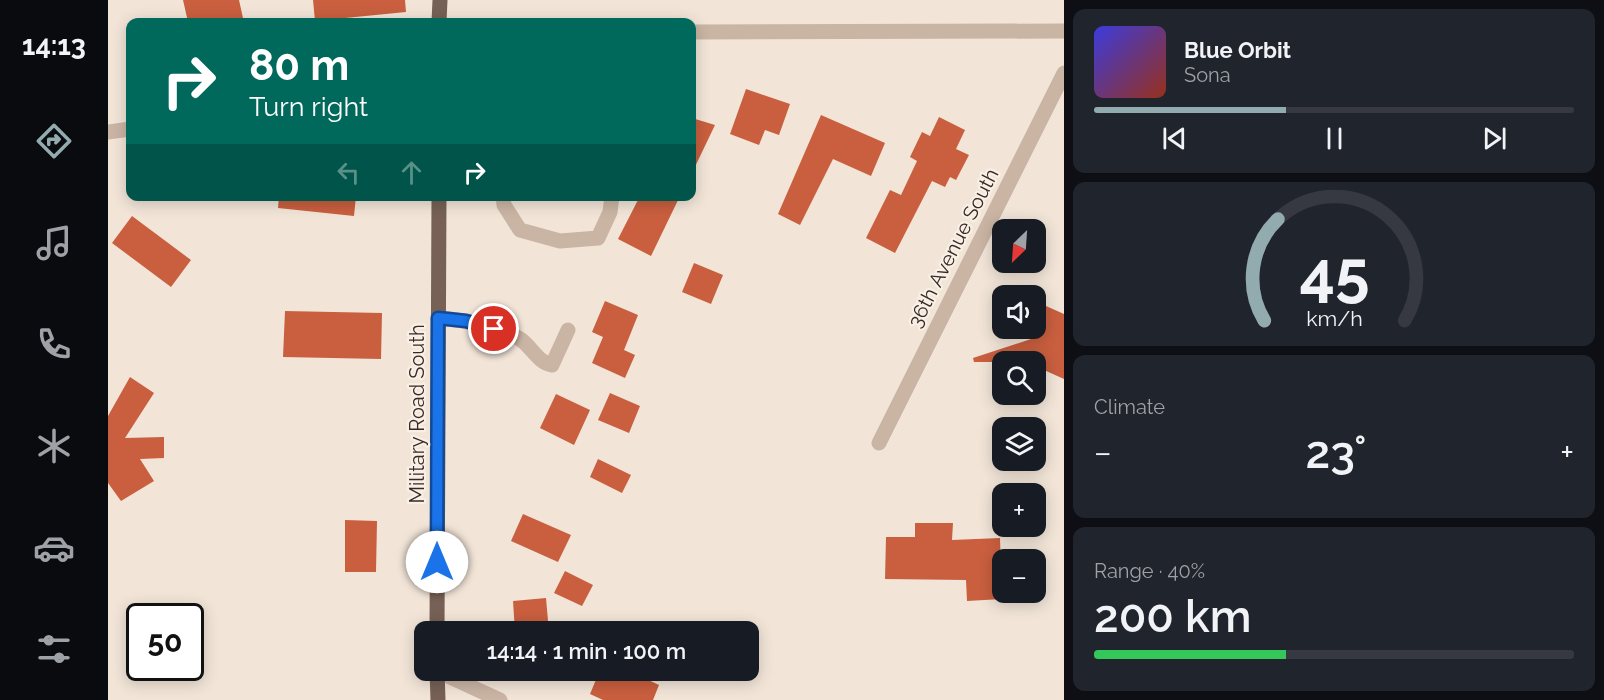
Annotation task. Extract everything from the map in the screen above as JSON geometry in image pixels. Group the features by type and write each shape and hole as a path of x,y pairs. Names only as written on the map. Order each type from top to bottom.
{"main road":[{"path":"439,18 440,0"},
{"name":"Military Road South","path":"437,621 439,201"},
{"path":"437,681 438,700"}],"street":[{"path":"696,32 1064,31"},
{"name":"36th Avenue South","path":"879,443 1064,73"},
{"path":"108,132 126,130"},
{"path":"504,201 504,206 520,230 560,241 598,238 610,212 611,201"},
{"path":"438,318 466,321 520,339 546,364 552,365 568,330"},
{"path":"460,681 500,700"}],"building":[{"path":"183,0 239,0 243,18 187,18"},
{"path":"313,0 405,0 406,12 345,18 315,18"},
{"path":"746,89 790,104 779,135 765,130 759,145 730,134"},
{"path":"821,115 885,143 871,176 833,159 800,225 778,214"},
{"path":"939,117 965,130 956,149 969,155 956,180 950,177 945,187 932,181 895,253 866,238 890,190 901,195 917,161 910,157 922,132 930,136"},
{"path":"696,119 715,125 696,165"},
{"path":"279,201 356,201 354,216 278,208"},
{"path":"637,201 678,201 651,256 618,239"},
{"path":"132,216 191,260 171,287 112,243"},
{"path":"694,263 723,275 711,304 682,292"},
{"path":"605,301 638,315 624,350 635,355 625,378 592,363 603,337 592,332"},
{"path":"1046,306 1064,314 1064,379 1046,371 1046,351 994,351 1031,339 1046,339"},
{"path":"285,311 382,313 381,359 283,357"},
{"path":"992,352 992,362 974,362 973,358"},
{"path":"130,377 154,393 125,438 164,437 164,458 140,459 154,481 121,501 108,483 108,416"},
{"path":"610,393 640,406 629,433 598,420"},
{"path":"556,394 590,410 574,445 540,428"},
{"path":"598,459 631,475 622,493 590,477"},
{"path":"523,514 571,535 558,562 511,541"},
{"path":"345,520 377,521 376,572 345,572"},
{"path":"915,523 953,523 952,540 1000,538 1000,549 992,549 992,600 967,601 966,580 885,579 886,537 915,537"},
{"path":"565,571 593,585 582,606 554,593"},
{"path":"546,598 548,621 514,621 513,601"},
{"path":"595,681 650,681 659,685 653,700 603,700 590,694"}],"route":[{"path":"437,562 438,318 466,321 494,329"}]}
